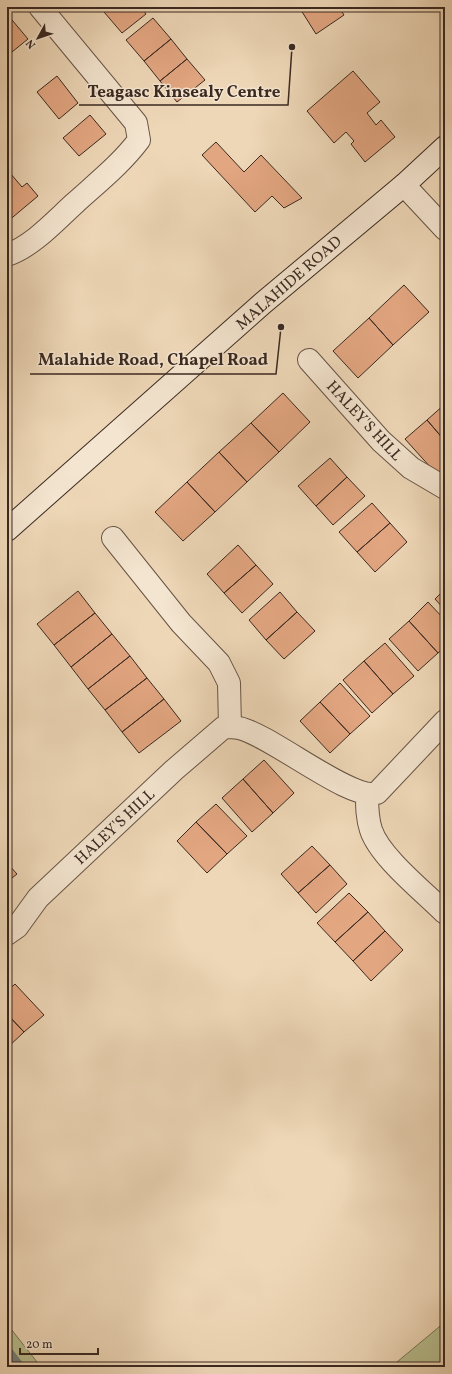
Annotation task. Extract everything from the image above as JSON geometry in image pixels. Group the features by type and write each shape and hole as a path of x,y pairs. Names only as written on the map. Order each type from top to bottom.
{"street":[{"path":"7,255 16,252 41,233 127,156 139,140 136,123 40,7"},
{"name":"MALAHIDE ROAD","path":"7,530 263,303 404,185 445,147"},
{"path":"404,185 445,229"},
{"name":"HALEY'S HILL","path":"309,360 381,441 411,468 445,488"},
{"path":"114,538 181,623 219,663 229,683 230,727 240,728 270,742 340,782 367,794 377,793 441,734"},
{"name":"HALEY'S HILL","path":"7,934 18,927 38,898 174,770 224,727 230,727"},
{"path":"367,794 367,814 371,831 379,846 392,861 444,912"}],"green space":[{"path":"445,1322 445,1367 391,1367"},
{"path":"7,1324 41,1367 7,1367"}],"building":[{"path":"110,7 141,7 146,14 122,33 104,12"},
{"path":"299,7 339,7 344,15 316,34"},
{"path":"7,14 28,39 7,56"},
{"path":"153,18 171,39 144,61 126,40"},
{"path":"171,39 187,59 160,81 144,61"},
{"path":"187,59 205,80 177,102 160,81"},
{"path":"353,71 380,102 367,113 376,125 381,120 395,137 365,162 351,144 354,141 346,132 334,143 307,111"},
{"path":"57,76 78,103 59,119 37,92"},
{"path":"90,115 106,134 79,156 63,138"},
{"path":"216,142 244,172 261,155 302,198 284,208 272,196 255,212 202,155"},
{"path":"10,173 22,187 27,183 38,196 7,222 7,175"},
{"path":"404,285 429,312 393,345 369,318"},
{"path":"369,318 393,345 358,378 333,351"},
{"path":"283,393 310,422 279,452 251,423"},
{"path":"445,404 445,441 427,420"},
{"path":"427,420 445,441 445,475 441,479 405,439"},
{"path":"251,423 279,452 247,482 219,452"},
{"path":"219,452 247,482 215,512 187,482"},
{"path":"330,458 347,477 316,506 298,486"},
{"path":"347,477 365,496 333,525 316,506"},
{"path":"187,482 215,512 183,541 155,512"},
{"path":"372,503 390,523 357,552 339,532"},
{"path":"390,523 407,542 375,572 357,552"},
{"path":"238,545 256,565 224,593 207,574"},
{"path":"256,565 273,584 242,613 224,593"},
{"path":"445,589 445,610 435,599"},
{"path":"78,591 95,613 54,645 37,624"},
{"path":"280,592 297,612 266,640 249,620"},
{"path":"428,602 445,620 445,647 438,653 409,621"},
{"path":"297,612 315,631 284,659 266,640"},
{"path":"95,613 112,634 71,667 54,645"},
{"path":"409,621 438,653 418,671 389,639"},
{"path":"112,634 130,656 88,689 71,667"},
{"path":"385,643 414,676 393,694 364,661"},
{"path":"130,656 147,678 105,710 88,689"},
{"path":"364,661 393,694 372,713 343,680"},
{"path":"147,678 164,699 122,732 105,710"},
{"path":"340,683 370,716 350,734 320,702"},
{"path":"164,699 181,721 139,753 122,732"},
{"path":"320,702 350,734 330,753 300,721"},
{"path":"264,760 294,793 273,813 243,779"},
{"path":"243,779 273,813 252,832 222,798"},
{"path":"216,804 247,836 227,854 196,822"},
{"path":"196,822 227,854 207,873 177,841"},
{"path":"312,846 330,865 298,893 281,874"},
{"path":"7,863 17,874 7,882"},
{"path":"330,865 347,884 316,913 298,893"},
{"path":"349,893 368,912 335,942 317,923"},
{"path":"368,912 385,931 353,961 335,942"},
{"path":"385,931 403,950 371,981 353,961"},
{"path":"15,984 44,1015 24,1032 7,1014 7,991"},
{"path":"7,1014 24,1032 7,1048"}],"waterway":[{"path":"7,1349 21,1367"}],"place":[{"name":"Teagasc Kinsealy Centre","path":"292,47"},
{"name":"Malahide Road, Chapel Road","path":"281,327"}]}
